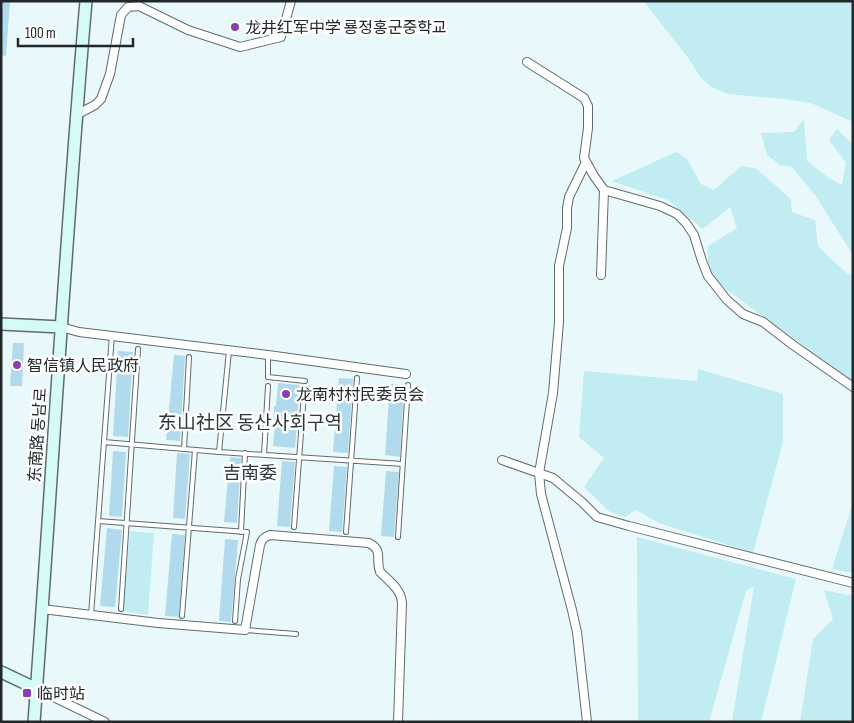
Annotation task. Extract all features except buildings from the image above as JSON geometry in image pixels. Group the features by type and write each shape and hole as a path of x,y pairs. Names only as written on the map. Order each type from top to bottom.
{"main road":[{"name":"东南路 동남로","path":"34,722 76,115 86,1"},
{"path":"1,324 61,327"},
{"path":"1,672 37,689"}],"street":[{"path":"76,115 95,105 101,99 110,74 121,15 128,8 139,6 188,30 240,47 281,37 291,1"},
{"path":"526,62 584,98 588,106 588,128 584,158 604,190 602,275"},
{"path":"586,162 569,197 567,208 567,228 559,266 559,322 553,393 539,473 540,494 577,632 587,722"},
{"path":"604,190 660,206 677,214 694,235 708,276 727,300 743,314 763,322 853,387"},
{"path":"61,327 80,332 406,374"},
{"path":"502,460 553,478 597,517 853,583"},
{"path":"42,609 158,623 245,630 260,545 265,536 369,543 378,550 380,572 399,591 402,597 398,722"},
{"path":"37,689 105,722"}],"lane":[{"path":"91,615 112,335"},
{"path":"121,609 138,349"},
{"path":"219,452 229,350"},
{"path":"268,355 268,376 305,381"},
{"path":"184,449 189,357"},
{"path":"346,532 357,378"},
{"path":"264,455 268,386"},
{"path":"398,537 408,386"},
{"path":"294,527 304,393"},
{"path":"104,442 219,452 402,464"},
{"path":"182,616 195,450"},
{"path":"241,532 245,453"},
{"path":"98,521 246,532 238,579 235,621"},
{"path":"245,630 296,634"}],"shaded area":[{"path":"641,1 853,1 853,122 811,103 728,94 711,87 700,77 689,59 644,2"},
{"path":"804,119 807,161 829,178 842,185 846,163 829,140 837,129 853,144 853,255 815,195 792,167 780,165 767,155 761,133 794,132"},
{"path":"676,152 687,159 701,184 714,190 741,166 757,169 791,199 792,212 815,220 818,246 847,274 853,275 853,382 727,290 708,272 708,246 737,228 730,207 703,229 668,200 612,181"},
{"path":"698,369 783,394 783,442 753,553 659,523 636,510 625,517 610,512 584,487 604,458 579,437 584,371 697,381"},
{"path":"853,502 853,573 832,569"},
{"path":"130,531 154,533 148,615 123,611"},
{"path":"637,537 796,579 761,722 732,722 754,586 746,591 709,722 638,722"},
{"path":"824,590 853,596 853,722 800,722 813,639 833,619"}],"place":[{"name":"龙井红军中学 룡정홍군중학교","path":"235,27"},
{"name":"智信镇人民政府","path":"17,365"},
{"name":"龙南村村民委员会","path":"286,394"},
{"name":"临时站","path":"27,693"}],"district":[{"name":"东山社区 동산사회구역","path":"250,422"},
{"name":"吉南委","path":"250,473"}]}
